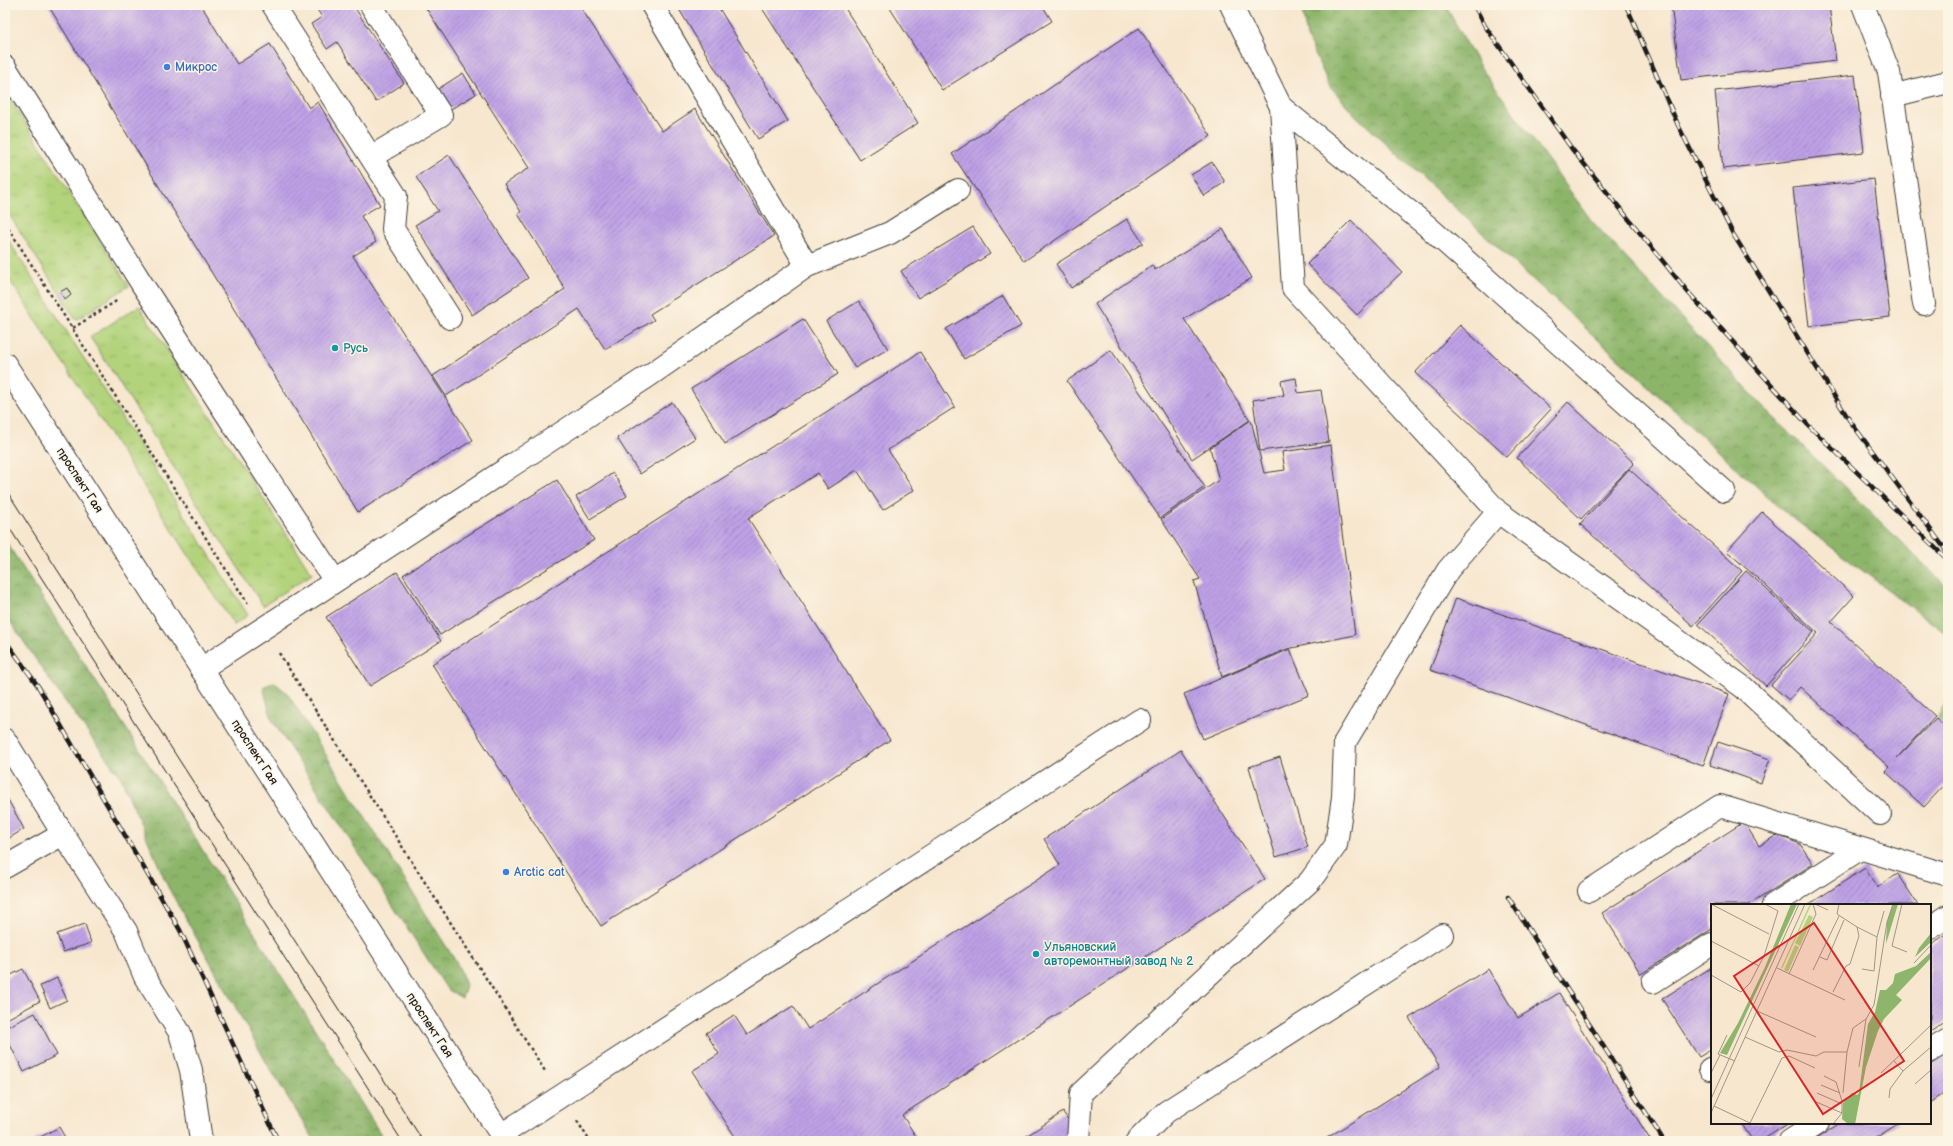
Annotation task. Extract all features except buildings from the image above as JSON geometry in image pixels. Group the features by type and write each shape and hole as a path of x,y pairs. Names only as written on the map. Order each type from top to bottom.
{"main road":[{"path":"273,5 396,196 393,229 450,318"},
{"path":"371,5 441,115 371,157"},
{"path":"652,5 807,266"},
{"path":"1231,5 1281,106 1293,288 1498,512 1743,688 1880,814"},
{"path":"1863,5 1889,72 1924,304"},
{"path":"5,67 142,284 335,581"},
{"path":"1892,96 1948,82"},
{"path":"1281,106 1426,225 1724,491"},
{"path":"201,669 650,375 807,266 890,233 958,190"},
{"name":"проспект Гая","path":"5,364 503,1138"},
{"path":"1078,1141 1081,1093 1310,881 1336,845 1343,797 1345,742 1448,570 1498,512"},
{"path":"503,1138 561,1096 1140,720"},
{"path":"5,740 63,834 126,930 144,977 180,1033 191,1070 201,1141"},
{"path":"1589,890 1720,806 1948,875"},
{"path":"5,867 63,834"},
{"path":"1775,904 1860,849"},
{"path":"1931,927 1948,916"},
{"path":"1137,1141 1166,1112 1442,935"},
{"path":"1653,982 1711,945"},
{"path":"1931,1050 1948,1040"},
{"path":"1790,1141 1816,1124"}],"path":[{"path":"5,223 590,1141"},
{"path":"73,328 142,284"}],"green space":[{"path":"1301,5 1445,5 1479,65 1591,220 1766,410 1948,588 1948,635 1782,510 1355,115 1329,85 1307,37"},
{"path":"5,91 129,286 76,320 5,208"},
{"path":"5,235 248,615 234,625 5,273"},
{"path":"139,306 312,574 263,606 90,337"},
{"path":"5,540 129,733 385,1141 315,1141 269,1067 168,887 121,778 54,686 5,614"},
{"path":"274,682 287,693 458,965 466,985 462,998 447,989 272,720 263,687"},
{"path":"1948,705 1948,744 1936,720 1944,706"}],"tram line":[{"path":"5,488 423,1141"},
{"path":"5,521 402,1141"}],"railway":[{"path":"1474,5 1485,26 1572,149 1687,291 1808,425 1948,560"},
{"path":"1626,5 1678,125 1733,234 1850,421 1948,553"},
{"path":"5,640 38,686 180,930 278,1141"},
{"path":"1508,897 1664,1141"}],"place":[{"name":"Микрос","path":"167,67"},
{"name":"Русь","path":"335,348"},
{"name":"Arctic cat","path":"506,872"},
{"name":"Ульяновский авторемонтный завод № 2","path":"1036,954"}]}
